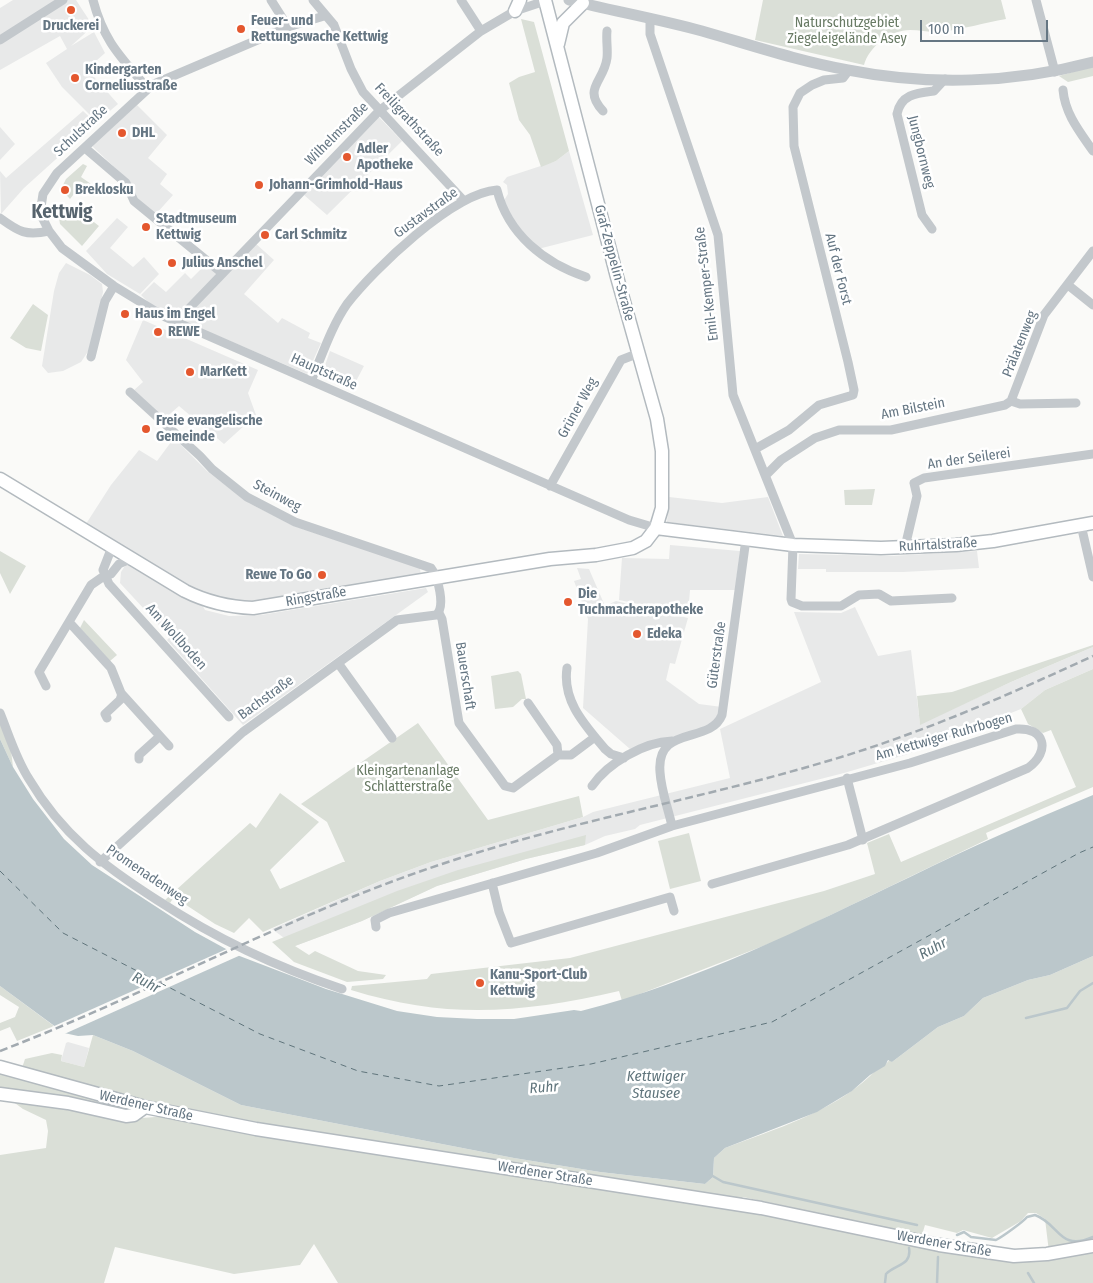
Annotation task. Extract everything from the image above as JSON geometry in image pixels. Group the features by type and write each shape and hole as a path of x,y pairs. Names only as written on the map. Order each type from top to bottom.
{"main road":[{"name":"Graf-Zeppelin-Straße","path":"547,0 557,46 657,419 662,451 662,508 656,528"},
{"path":"557,46 563,23 583,3"},
{"name":"Ringstraße","path":"0,479 198,597 234,607 261,607 438,577 633,548 646,541 656,528"},
{"name":"Ruhrtalstraße","path":"656,528 793,545 905,547 993,541 1087,524"},
{"name":"Werdener Straße","path":"0,1067 145,1107 256,1129 761,1208 984,1252 1014,1256 1047,1254 1093,1246"},
{"path":"0,1094 68,1103 128,1116 145,1107"}],"street":[{"path":"0,40 63,0"},
{"path":"93,0 100,27 110,43 148,89"},
{"path":"271,0 288,28"},
{"name":"Freiligrathstraße","path":"313,0 324,16 334,25 351,69 363,92 378,111 432,164 464,201"},
{"path":"461,0 481,31"},
{"name":"Wilhelmstraße","path":"176,322 378,111 481,31 518,6 547,0"},
{"path":"568,0 583,3 610,14 650,18 781,55 849,70 945,80 998,79 1055,72 1093,62"},
{"path":"1036,0 1055,72"},
{"name":"Schulstraße","path":"47,228 50,183 57,173 154,84 288,28 324,16"},
{"name":"Emil-Kemper-Straße","path":"650,18 650,34 718,234 733,395 793,545"},
{"path":"603,111 594,101 593,94 607,58 607,31"},
{"name":"Auf der Forst","path":"755,449 789,430 818,405 853,395 848,362 794,146 792,107 800,93 824,80 842,78 849,70"},
{"name":"Jungbornweg","path":"932,229 922,215 897,114 899,106 905,98 918,93 934,91 945,80"},
{"path":"1063,90 1064,104 1068,114 1093,151"},
{"path":"85,148 126,183 134,201 222,273"},
{"name":"Gustavstraße","path":"311,381 338,320 372,275 417,233 464,201 484,191 497,190 501,204 519,234 531,248 568,270 586,277"},
{"path":"0,218 24,233 33,234 47,228"},
{"name":"Hauptstraße","path":"47,228 62,248 114,286 176,322 633,522 656,528"},
{"name":"Prälatenweg","path":"1010,401 1044,315 1093,251"},
{"path":"1068,285 1093,304"},
{"path":"91,357 106,301 114,286"},
{"name":"Grüner Weg","path":"550,486 622,360 639,353"},
{"name":"Steinweg","path":"130,392 212,469 248,496 295,522 424,564 438,577"},
{"name":"Am Bilstein","path":"766,476 781,460 815,438 839,430 891,430 1005,405 1010,401 1020,404 1076,403"},
{"name":"An der Seilerei","path":"905,547 917,496 914,483 924,478 1093,454"},
{"name":"Ruhrtalstraße","path":"1087,524 1093,577"},
{"name":"Güterstraße","path":"592,786 624,758 640,747 660,742 672,742 681,736 713,728 719,722 722,715 746,539"},
{"path":"793,545 790,599 796,604 841,606 859,595 879,594 892,600 952,598"},
{"path":"104,576 104,565 112,547"},
{"path":"46,686 39,672 91,585 104,576 112,574 119,564 128,560 137,561"},
{"name":"Am Wollboden","path":"104,576 109,584 229,717"},
{"path":"438,577 439,613"},
{"name":"Bachstraße","path":"100,862 243,732 397,620 439,613"},
{"name":"Bauerschaft","path":"439,613 442,619 459,723 505,786 514,788 558,755 571,755 595,737"},
{"path":"69,622 111,668 122,694 169,746"},
{"path":"338,663 392,738"},
{"path":"567,668 565,682 568,699 595,737 611,754 624,758"},
{"path":"107,718 105,714 120,700 122,694"},
{"path":"528,703 557,744 558,755"},
{"name":"Promenadenweg","path":"0,713 21,765 39,795 74,839 100,862 162,903 234,946 305,976 342,989"},
{"name":"Am Kettwiger Ruhrbogen","path":"376,927 375,920 389,913 597,853 672,826 847,778 916,762 1016,729 1031,730 1040,739 1043,748 1038,761 1028,768 863,840 712,884"},
{"path":"139,759 140,755 160,736"},
{"path":"672,742 662,756 660,772 672,826"},
{"path":"847,778 863,840"},
{"path":"492,883 499,912 511,943 670,897 674,911"}],"shaded area":[{"path":"13,0 57,0 0,36 0,8"},
{"path":"66,0 76,0 93,26 71,46 94,32 105,53 87,69 118,104 97,122 62,87 46,63 67,49 60,36 0,70 0,44"},
{"path":"137,105 167,135 148,158 167,174 160,184 173,195 156,214 135,200 129,181 92,146"},
{"path":"83,111 96,123 24,188 1,214 0,171 6,178"},
{"path":"378,116 402,141 327,215 304,195"},
{"path":"0,127 15,144 0,160"},
{"path":"569,151 593,235 538,249 525,237 503,202 508,194 507,185 503,182 507,177 556,161"},
{"path":"117,218 128,227 110,248 133,267 144,257 159,274 140,294 107,274 86,251"},
{"path":"255,243 274,260 244,294 278,323 282,318 310,333 308,338 321,343 307,374 183,321"},
{"path":"66,263 90,275 102,284 103,292 91,347 81,362 63,371 48,373 42,366 54,291 59,273"},
{"path":"206,264 218,273 175,318 153,307 141,295 154,282 166,292 185,273 191,279"},
{"name":"MarKett","path":"143,320 258,370 248,393 256,415 224,444 179,406 163,420 133,391 143,382 126,360"},
{"path":"330,351 364,366 354,385 323,371"},
{"path":"174,438 207,471 249,503 294,526 420,568 421,577 246,602 208,596 180,582 150,562 84,527 111,485 139,450 157,461"},
{"path":"669,497 722,503 768,497 783,536 667,522"},
{"path":"670,545 740,551 735,590 690,590 688,614 619,600 622,558 669,559"},
{"path":"977,551 979,568 903,572 826,572 826,569 798,569 799,554 891,556"},
{"path":"128,561 198,598 205,610 229,616 261,615 426,588 428,592 243,725 167,640 170,637 120,583 121,572"},
{"path":"577,568 589,569 605,606 616,601 688,618 675,664 670,663 666,680 699,704 722,707 711,727 630,749 583,708 588,619 574,581 581,579"},
{"path":"855,607 878,656 911,650 920,724 1093,647 1093,669 1045,690 1021,709 905,755 844,773 640,825 635,829 605,836 585,845 526,859 437,886 362,921 295,946 272,929 380,881 431,862 583,817 593,812 730,778 720,729 821,682 794,612 841,613"},
{"path":"66,1043 89,1048 84,1067 61,1061"}],"green space":[{"name":"Naturschutzgebiet Ziegeleigelände Asey","path":"763,0 1001,0 1006,19 941,32 910,30 895,33 875,46 864,65 755,40"},
{"path":"521,19 534,22 569,151 556,161 541,167 530,135 519,120 509,83 519,77 535,72"},
{"path":"1093,66 1093,76 1068,82 1059,76"},
{"path":"83,164 87,166 81,177 91,184 83,194 77,190 70,199 61,189 66,179"},
{"path":"57,206 66,207 74,214 77,209 99,226 82,246 60,224"},
{"path":"33,304 48,315 41,351 26,348 10,338"},
{"path":"875,489 872,505 845,505 844,490"},
{"path":"0,551 26,566 10,594 0,573"},
{"path":"84,620 117,655 110,661 80,628"},
{"path":"1093,645 1093,647 1011,682 920,725 917,696 952,692"},
{"path":"1093,669 1093,787 986,833 988,839 781,939 622,1001 619,991 584,999 517,1008 453,1009 386,1000 351,990 352,986 427,979 431,974 570,958 824,891 875,874 867,843 889,834 901,862 1076,787 1051,730 1043,733 1028,724 1021,709 1045,690"},
{"path":"518,671 521,674 526,699 522,699 513,707 495,709 491,676"},
{"path":"0,718 10,742 13,767 0,739"},
{"name":"Kleingartenanlage Schlatterstraße","path":"418,723 488,820 579,796 583,817 431,862 380,881 263,932 249,918 234,933 215,924 174,897 170,903 165,900 250,823 256,828 280,793 319,822 270,870 280,889 345,862 327,822 301,804"},
{"path":"689,833 701,881 670,889 658,841"},
{"path":"586,835 585,845 526,859 437,886 362,921 295,946 309,955 315,951 358,971 386,975 383,979 347,982 294,962 272,942 397,891 458,870"},
{"path":"1093,956 1093,1283 338,1283 314,1244 300,1265 234,1274 115,1247 104,1283 0,1283 0,1155 46,1148 48,1131 46,1120 23,1109 8,1098 129,1119 168,1116 740,1206 1020,1258 1049,1252 1045,1219 1036,1213 1028,1213 1021,1221 992,1238 963,1230 957,1233 925,1225 922,1235 743,1197 739,1200 259,1126 177,1110 22,1068 25,1059 52,1053 62,1055 61,1061 84,1067 93,1035 133,1051 241,1105 514,1158 600,1172 705,1184 713,1177 714,1158 725,1148 801,1119 838,1100 890,1059 892,1062 938,1027 964,1016 983,998 1028,980 1050,975"},
{"path":"0,986 54,1026 17,1041 10,1027 0,1031 0,1023 15,1017 19,1007 0,995"},
{"path":"0,1073 122,1107 0,1091"}],"water":[{"name":"Kettwiger Stausee","path":"0,739 13,767 33,799 64,839 92,865 195,932 237,955 326,989 397,1011 437,1017 514,1019 574,1010 581,1011 624,999 666,985 748,952 1024,824 1093,795 1093,956 1050,975 1028,980 983,998 964,1016 938,1027 892,1062 888,1060 885,1066 870,1075 852,1091 817,1112 725,1148 714,1158 713,1177 705,1184 600,1172 514,1158 241,1105 133,1051 93,1035 78,1036 64,1033 0,986"}],"pier":[{"path":"229,948 243,954 62,1035 52,1027"}],"waterway":[{"path":"1026,1018 1067,1008 1080,991 1093,983"},
{"path":"711,1175 723,1182 917,1225"},
{"path":"957,1235 964,1232 971,1237 996,1240 1027,1217 1035,1215 1050,1224 1066,1239 1082,1241 1093,1237"},
{"path":"885,1283 886,1274 908,1258 909,1248"},
{"path":"937,1283 938,1257"},
{"path":"1028,1273 1034,1283"}],"ferry route":[{"path":"0,871 63,933 260,1034 358,1071 439,1086 591,1064 772,1022 1093,847"}],"railway":[{"path":"0,1051 56,1029 275,930 385,884 489,849 583,823 774,776 891,741 959,715 1093,656"}],"place":[{"name":"Druckerei","path":"71,10"},
{"name":"Feuer- und Rettungswache Kettwig","path":"241,29"},
{"name":"Kindergarten Corneliusstraße","path":"75,78"},
{"name":"DHL","path":"122,133"},
{"name":"Adler Apotheke","path":"347,157"},
{"name":"Johann-Grimhold-Haus","path":"259,185"},
{"name":"Breklosku","path":"65,190"},
{"name":"Stadtmuseum Kettwig","path":"146,227"},
{"name":"Carl Schmitz","path":"265,235"},
{"name":"Julius Anschel","path":"172,263"},
{"name":"Haus im Engel","path":"125,314"},
{"name":"REWE","path":"158,332"},
{"name":"MarKett","path":"190,372"},
{"name":"Freie evangelische Gemeinde","path":"146,429"},
{"name":"Rewe To Go","path":"322,575"},
{"name":"Die Tuchmacherapotheke","path":"568,602"},
{"name":"Edeka","path":"637,634"},
{"name":"Kanu-Sport-Club Kettwig","path":"480,983"}],"district":[{"name":"Kettwig","path":"62,213"}],"water label":[{"name":"Ruhr","path":"933,949"},
{"name":"Ruhr","path":"146,983"},
{"name":"Ruhr","path":"544,1088"}]}
